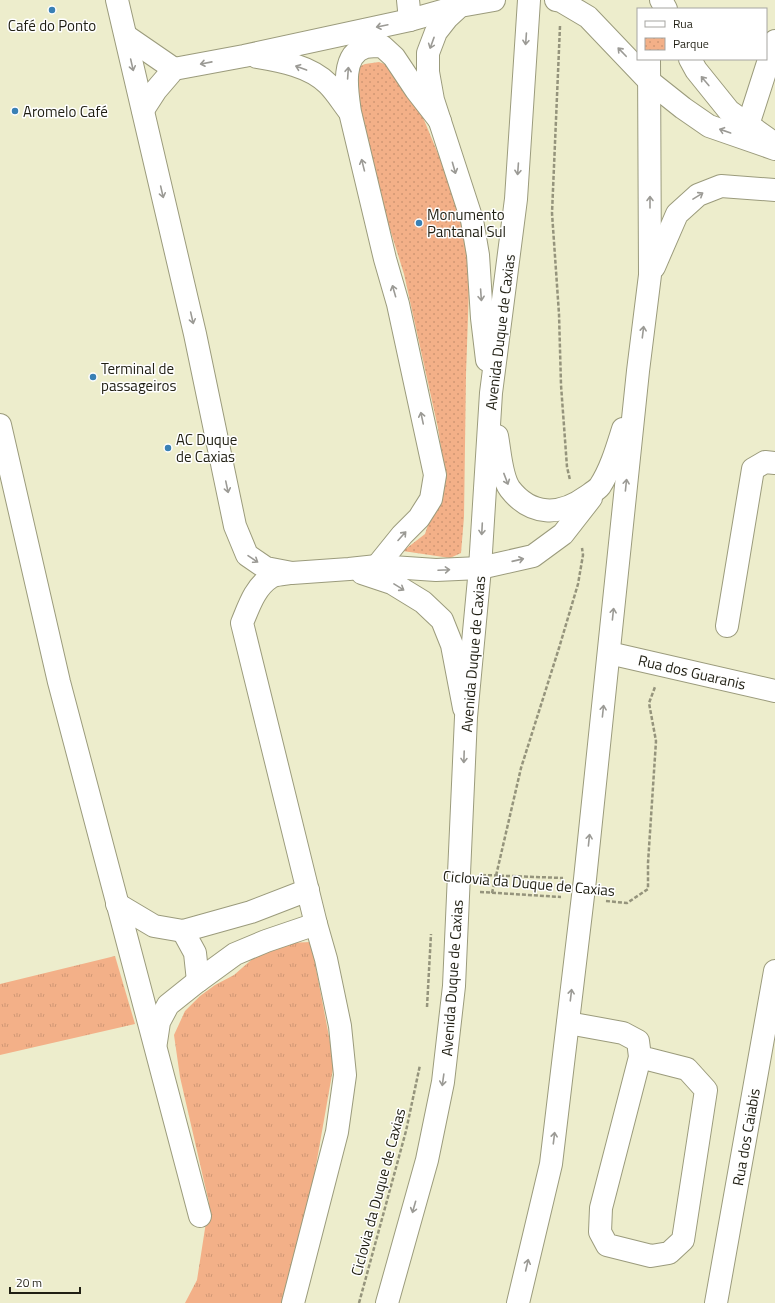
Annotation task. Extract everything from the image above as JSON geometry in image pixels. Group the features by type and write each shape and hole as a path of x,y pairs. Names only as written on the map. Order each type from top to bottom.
{"main road":[{"path":"117,0 195,334 235,526 247,555 266,568 292,573"},
{"path":"143,110 156,90 174,69 244,56 409,10 460,6 494,0"},
{"name":"Avenida Duque de Caxias","path":"387,1303 427,1160 443,1082 454,986 466,717 480,568 491,393 516,199 529,0"},
{"path":"558,0 588,17 649,81 709,126 775,149"},
{"path":"460,6 447,18 436,32 428,54 428,72 433,100 472,220 478,255 482,318 491,393 503,471 510,488 523,502 538,510 577,510"},
{"path":"126,36 174,69"},
{"path":"748,124 775,41"},
{"path":"377,566 402,535 419,518 431,499 435,475 398,304 385,259 350,112 347,87 348,66 351,56 365,47 382,46 394,57 416,90 441,122"},
{"path":"244,56 281,61 309,71 320,77 328,84 350,112"},
{"path":"518,1303 551,1164 584,888 638,370 650,275 648,60"},
{"path":"691,60 696,70 729,111 775,145"},
{"path":"650,275 677,214 698,196 721,186 775,190"},
{"path":"293,1303 337,1132 345,1075 340,1026 326,959 316,924 242,623 249,605 259,588 272,577 292,573 377,566 436,570 480,568 533,556 563,534 577,510 600,487 616,452 638,370"},
{"path":"0,425 59,682 200,1216"},
{"path":"727,626 753,469 765,462 775,463"},
{"path":"349,569 392,583 423,602 442,620 452,645 466,717"},
{"name":"Rua dos Guaranis","path":"609,653 775,691"},
{"path":"117,904 154,926 183,931 251,912 308,890"},
{"path":"156,1045 159,1022 168,1005 198,981 235,954 266,941 316,924"},
{"path":"183,931 195,953 198,981"},
{"name":"Rua dos Caiabis","path":"716,1303 775,971"},
{"path":"568,1023 623,1033 638,1041 640,1057 601,1208 600,1232 607,1245 651,1256 669,1253 683,1240 706,1090 687,1069 640,1057"}],"path":[{"path":"492,893 521,768 578,584 583,555 577,510 567,467 561,386 559,314 552,213 558,0"},
{"name":"Ciclovia da Duque de Caxias","path":"459,882 492,893 584,888 627,903 648,889 648,863 656,741 648,703 662,665"},
{"path":"459,882 496,876 584,888"},
{"path":"427,1007 432,930"},
{"name":"Ciclovia da Duque de Caxias","path":"359,1303 406,1131 420,1063"}],"green space":[{"path":"379,62 390,66 412,91 451,185 463,220 470,259 466,374 464,517 461,553 450,558 403,551 425,534 444,477 438,428 404,274 374,178 352,70 365,64"},
{"path":"311,942 334,1063 311,1194 283,1303 185,1303 197,1280 209,1203 180,1077 174,1035 185,1011 200,996 215,985 234,975 257,955 287,943"},
{"path":"115,956 135,1024 0,1055 0,984"}],"place":[{"name":"Café do Ponto","path":"52,10"},
{"name":"Aromelo Café","path":"15,111"},
{"name":"Monumento Pantanal Sul","path":"419,223"},
{"name":"Terminal de passageiros","path":"93,377"},
{"name":"AC Duque de Caxias","path":"168,448"}]}
